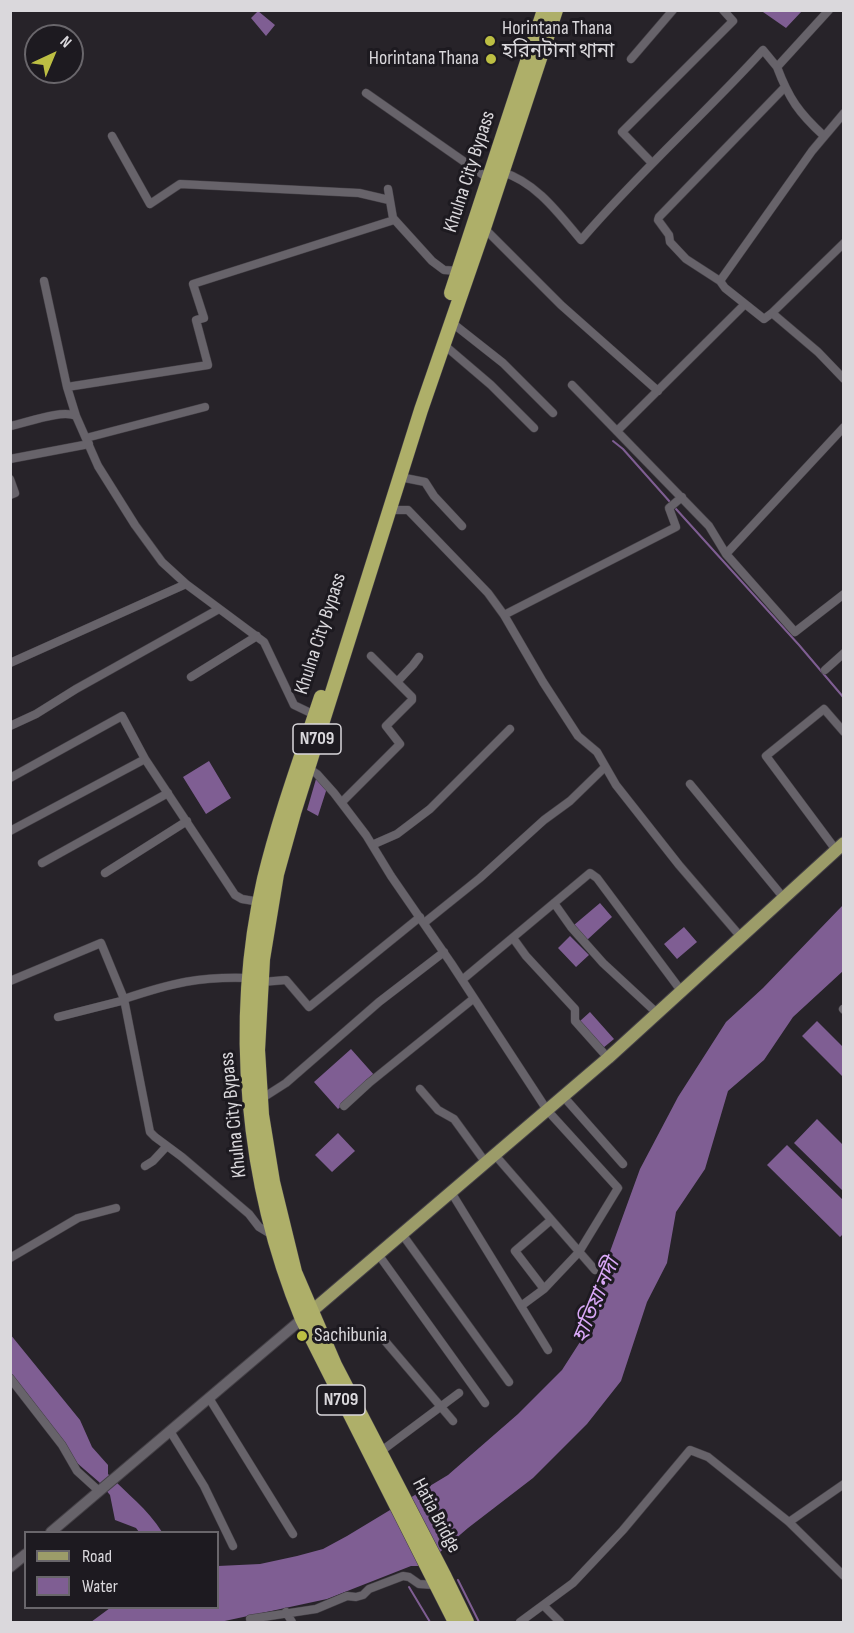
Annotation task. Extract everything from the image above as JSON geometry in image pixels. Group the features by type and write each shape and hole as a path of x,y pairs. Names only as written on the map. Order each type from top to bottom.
{"highway":[{"name":"Khulna City Bypass","path":"387,1476 307,1315 295,1272 273,1182 261,1099 254,938 264,879 281,821 544,10"},
{"name":"Khulna City Bypass","path":"387,1476 380,1452 335,1365 288,1285 263,1194 254,1139 246,1041 277,874 308,768 443,344 556,10"},
{"name":"Hatia Bridge","path":"387,1476 438,1581"},
{"name":"N709","path":"438,1581 455,1623"},
{"name":"N709","path":"438,1581 467,1623"}],"main road":[{"path":"307,1315 608,1058 840,846"}],"street":[{"path":"631,59 673,10"},
{"path":"652,163 622,132 733,21 723,10"},
{"path":"777,67 829,10"},
{"path":"502,172 512,175 533,188 581,240 652,163 732,85 763,50 777,67 785,87 803,116 824,136"},
{"path":"785,87 659,217 659,224 669,235 670,242 686,259 720,281 725,288 764,319 843,243"},
{"path":"366,93 489,179"},
{"path":"720,281 843,113"},
{"path":"112,136 150,204 180,184 359,193 389,200"},
{"path":"388,189 394,220 432,261 444,270 459,271"},
{"path":"67,387 208,365 196,320 204,318 193,284 394,220"},
{"path":"484,228 561,305 658,391"},
{"path":"44,281 67,387 76,416 99,466 135,525 162,562 186,584 264,642 294,705 315,715"},
{"path":"618,430 745,304"},
{"path":"772,313 818,351 843,379"},
{"path":"451,322 503,363 553,413"},
{"path":"443,344 491,385 534,428"},
{"path":"572,385 709,526 726,554 795,632 843,594"},
{"path":"10,459 88,441 205,407"},
{"path":"10,426 58,415 76,416"},
{"path":"726,554 843,427"},
{"path":"400,477 425,482 434,496 462,526"},
{"path":"10,479 15,493 10,495"},
{"path":"504,615 676,527 669,508 682,497"},
{"path":"389,510 408,510 488,593 504,615 578,736 597,752 605,767 679,865 740,936"},
{"path":"10,663 186,584"},
{"path":"10,726 36,714 219,609"},
{"path":"191,677 257,636"},
{"path":"825,670 843,653"},
{"path":"342,802 400,744 386,726 412,700 412,697 371,656"},
{"path":"397,681 418,657"},
{"path":"840,846 766,756 824,709 843,732"},
{"path":"10,778 122,716 145,759 235,895 242,899 260,902"},
{"path":"372,844 397,834 430,809 510,729"},
{"path":"10,831 145,759"},
{"path":"58,1017 125,1000 164,986 219,977 286,980 309,1007 480,878 544,820 570,801 605,767"},
{"path":"308,768 317,774 342,802 372,844 547,1110 618,1188 579,1252 544,1289 521,1306"},
{"path":"690,784 783,897"},
{"path":"42,863 168,793"},
{"path":"105,873 186,821"},
{"path":"462,981 590,873 597,878 682,992"},
{"path":"554,903 571,927 603,963 658,1014"},
{"path":"513,938 526,956 574,1009 574,1021 608,1058"},
{"path":"10,981 101,943 125,1000 148,1127 166,1147 182,1157 249,1214 259,1227 274,1236"},
{"path":"261,1099 286,1083 379,1002 444,952"},
{"path":"344,1106 369,1083 474,999"},
{"path":"420,1089 438,1110 454,1119 551,1220 595,1270"},
{"path":"563,1096 623,1164"},
{"path":"145,1166 166,1147"},
{"path":"452,1192 548,1350"},
{"path":"10,1258 78,1218 116,1208"},
{"path":"544,1289 515,1251 551,1220"},
{"path":"402,1234 509,1382"},
{"path":"378,1254 485,1403"},
{"path":"53,1531 307,1315"},
{"path":"385,1341 453,1420"},
{"path":"12,1381 62,1444 77,1471 101,1490"},
{"path":"380,1452 459,1393"},
{"path":"209,1398 293,1534"},
{"path":"170,1431 204,1486 233,1545"},
{"path":"520,1623 573,1583 623,1530 690,1450 708,1457 791,1520 843,1576"},
{"path":"791,1520 843,1484"},
{"path":"10,1567 24,1556"},
{"path":"250,1619 316,1609 347,1596 363,1595 369,1589 403,1576 419,1584 438,1581"},
{"path":"544,1606 561,1623"},
{"path":"286,1612 292,1623"}],"water":[{"path":"764,10 802,11 786,28 763,12"},
{"path":"258,11 275,25 266,36 251,18"},
{"path":"209,761 231,798 206,814 183,777"},
{"path":"316,779 327,788 318,816 307,810"},
{"path":"600,903 612,917 587,940 574,925"},
{"name":"হাতিয়া নদী","path":"843,905 843,971 793,1017 764,1060 728,1091 705,1169 676,1212 667,1263 647,1302 621,1381 587,1424 533,1478 440,1552 418,1566 411,1566 327,1599 220,1622 91,1622 109,1609 219,1609 219,1566 260,1564 323,1549 448,1475 518,1414 562,1370 587,1331 604,1268 640,1169 678,1097 726,1022 763,988"},
{"path":"684,927 697,942 677,959 664,944"},
{"path":"570,936 589,955 576,967 558,948"},
{"path":"590,1012 614,1039 603,1048 580,1021"},
{"path":"817,1021 843,1047 843,1077 802,1036"},
{"path":"351,1049 375,1076 338,1109 314,1082"},
{"path":"817,1119 843,1145 843,1191 794,1143"},
{"path":"338,1133 355,1151 332,1172 315,1155"},
{"path":"787,1145 843,1200 843,1234 840,1237 767,1165"},
{"path":"10,1334 80,1420 92,1447 108,1465 108,1474 144,1509 161,1531 138,1531 115,1520 110,1495 77,1463 11,1374"}],"waterway":[{"path":"613,441 623,449 670,502"},
{"path":"676,509 844,698"},
{"path":"458,1580 479,1622"},
{"path":"409,1587 430,1622"}],"place":[{"name":"Horintana Thana হরিনটানা থানা","path":"490,41"},
{"name":"Horintana Thana","path":"491,59"},
{"name":"Sachibunia","path":"302,1336"}]}
